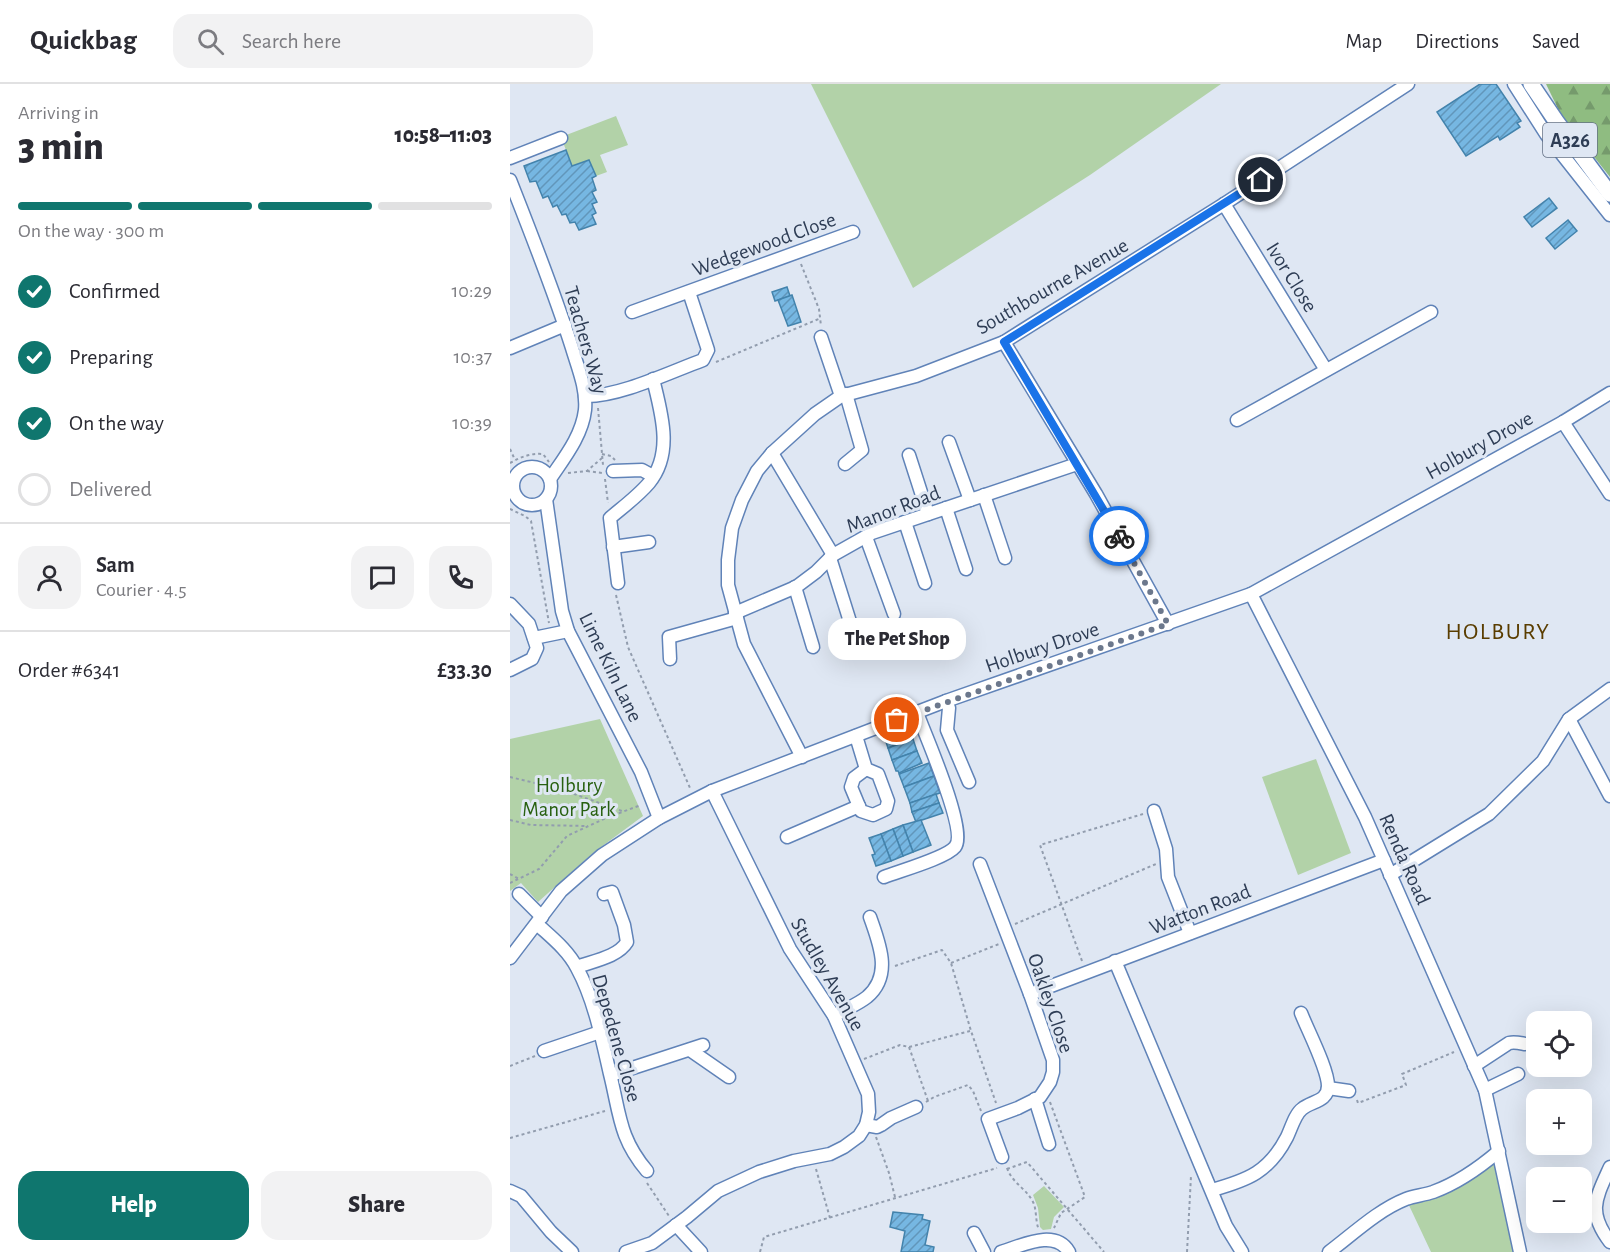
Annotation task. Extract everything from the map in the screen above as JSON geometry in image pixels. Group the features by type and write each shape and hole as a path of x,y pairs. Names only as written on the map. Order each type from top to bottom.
{"main road":[{"name":"A326","path":"1531,84 1610,194"}],"street":[{"name":"Southbourne Avenue","path":"802,757 744,644 728,576 732,528 742,500 757,471 772,453 815,414 843,395 916,376 1004,342 1224,204 1408,84"},
{"path":"1514,84 1546,134 1610,216"},
{"path":"510,158 561,138"},
{"name":"Teachers Way","path":"510,180 591,396 572,446 552,469"},
{"name":"Ivor Close","path":"1224,204 1326,370"},
{"name":"Wedgewood Close","path":"632,312 853,232"},
{"name":"Wedgewood Close","path":"688,292 708,350 703,360"},
{"path":"1237,420 1431,312"},
{"path":"510,348 565,325"},
{"path":"821,337 861,450 845,464"},
{"path":"1004,342 1096,494 1168,624"},
{"path":"591,396 653,379 703,360"},
{"path":"618,583 610,518 650,483 660,463 664,438 653,379"},
{"name":"Holbury Drove","path":"510,958 561,891 602,855 659,818 712,791 946,701 1251,594 1563,422 1610,393"},
{"path":"1563,422 1610,494"},
{"path":"949,442 970,500"},
{"path":"772,453 832,556 852,628"},
{"path":"909,455 928,514"},
{"name":"Manor Road","path":"670,659 669,637 736,616 795,587 816,572 832,556 866,537 1077,464"},
{"path":"531,505 546,499 551,489 552,469 526,468 516,474 512,481 514,498 531,505 549,527"},
{"path":"609,472 642,470 653,476"},
{"path":"984,495 1005,558"},
{"name":"Lime Kiln Lane","path":"546,499 562,611 568,631 641,772 659,818"},
{"path":"946,508 966,568"},
{"path":"905,522 925,583"},
{"path":"866,537 894,614"},
{"path":"613,547 649,542"},
{"path":"795,587 813,647"},
{"name":"Renda Road","path":"1251,594 1365,817 1485,1090 1520,1252"},
{"path":"510,604 529,624 537,648 532,659 510,670"},
{"path":"534,638 568,631"},
{"path":"1390,874 1489,814 1543,761 1569,719 1610,689"},
{"path":"946,701 949,708 947,730 969,782"},
{"path":"884,877 945,855 957,845 959,840 955,814 917,712"},
{"path":"1569,719 1610,796"},
{"path":"856,736 866,768 878,774 888,801 886,809 873,815 861,811 851,787 854,778 866,768"},
{"name":"Studley Avenue","path":"712,791 790,950 834,1016 868,1094 869,1126"},
{"path":"787,837 859,806"},
{"path":"1154,811 1167,849 1168,878 1190,933"},
{"name":"Watton Road","path":"1030,994 1384,860"},
{"name":"Oakley Close","path":"980,864 1053,1060 1053,1072 1045,1090"},
{"path":"577,967 614,954 627,942 621,914 612,892 604,894"},
{"name":"Depedene Close","path":"519,894 577,967 600,1032 621,1126 635,1156 647,1171"},
{"path":"834,1016 868,996 876,986 882,970 881,948 870,917"},
{"path":"1115,961 1226,1226 1242,1252"},
{"path":"1212,1190 1250,1178 1265,1167 1278,1153 1301,1109 1323,1098 1327,1093 1325,1074 1301,1013"},
{"path":"544,1051 600,1032"},
{"path":"1474,1066 1509,1043 1526,1045"},
{"path":"611,1075 704,1045"},
{"path":"690,1050 729,1077"},
{"path":"1485,1090 1518,1074"},
{"path":"1328,1088 1349,1091"},
{"path":"1005,1164 988,1119 1035,1099 1045,1090"},
{"path":"1035,1099 1049,1144"},
{"path":"626,1252 652,1243 718,1191 759,1172 830,1154 844,1148 869,1126 881,1125 916,1107"},
{"path":"1333,1251 1380,1213 1406,1199 1433,1192 1456,1182 1479,1168 1499,1151"},
{"path":"1610,1167 1594,1208 1596,1220 1610,1242"},
{"path":"510,1191 521,1197 572,1252"},
{"path":"676,1225 701,1252"},
{"path":"974,1233 984,1252"},
{"path":"1001,1252 1049,1239 1064,1244 1069,1252"}],"path":[{"path":"797,252 821,318 821,337"},
{"path":"703,360 705,362 718,361 821,318"},
{"path":"591,396 602,458 609,472 610,518"},
{"path":"510,449 514,460"},
{"path":"510,463 526,455 543,454 552,469 567,474 587,471 609,472"},
{"path":"587,471 602,458"},
{"path":"510,509 531,521 551,635"},
{"path":"618,583 616,596 628,647 695,800"},
{"path":"510,777 560,789 623,812"},
{"path":"510,883 539,869 567,836 652,801"},
{"path":"1086,972 1040,845 1154,811"},
{"path":"510,820 531,825 589,826"},
{"path":"951,963 1062,905 1167,859"},
{"path":"510,874 519,879"},
{"path":"882,970 942,950 951,963 971,1031 1000,1114"},
{"path":"855,1062 900,1045 909,1047 971,1031"},
{"path":"909,1047 928,1101"},
{"path":"1349,1091 1355,1095 1358,1103 1406,1085 1402,1074 1466,1047"},
{"path":"510,1066 544,1051"},
{"path":"916,1107 968,1085 983,1115 988,1119"},
{"path":"1005,1164 1012,1179 1031,1198 1037,1226 1049,1239 1056,1220 1067,1208 1085,1197 1045,1090"},
{"path":"510,1138 617,1108"},
{"path":"869,1126 889,1173 895,1198"},
{"path":"812,1158 830,1218"},
{"path":"760,1252 764,1237 1005,1164 1028,1162 1104,1252"},
{"path":"647,1171 648,1185 676,1225"},
{"path":"1187,1252 1191,1176"}],"green space":[{"path":"811,84 1221,84 1090,175 913,288"},
{"path":"1546,84 1610,84 1610,177 1561,115"},
{"path":"616,116 628,145 600,155 607,172 596,176 589,160 572,166 561,137"},
{"name":"Holbury Manor Park","path":"600,719 643,816 593,853 538,902 521,883 510,891 510,739"},
{"path":"1316,759 1351,853 1298,875 1262,777"},
{"path":"1499,1151 1520,1252 1431,1252 1406,1199 1433,1192"},
{"path":"1044,1186 1064,1207 1054,1217 1051,1229 1043,1230 1040,1227 1038,1208 1033,1195"}],"building":[{"path":"1480,84 1496,84 1521,121 1517,123 1520,127 1500,140 1498,136 1466,156 1437,112"},
{"path":"566,150 572,166 589,160 596,176 592,178 596,190 592,192 597,202 592,204 596,213 592,215 596,224 579,230 575,222 570,223 566,214 562,215 557,205 553,207 548,196 543,198 536,181 530,182 524,166"},
{"path":"1549,198 1557,208 1532,227 1524,217"},
{"path":"1568,220 1577,231 1555,249 1546,238"},
{"path":"787,287 790,296 775,301 772,292"},
{"path":"792,295 801,322 788,326 778,300"},
{"path":"907,724 913,739 888,748 883,733"},
{"path":"913,739 917,751 892,760 888,748"},
{"path":"917,751 922,763 899,773 896,771 892,760"},
{"path":"929,763 934,776 904,787 899,774"},
{"path":"934,776 940,793 910,803 904,787"},
{"path":"936,794 939,803 912,812 910,803"},
{"path":"939,803 943,813 916,822 912,812"},
{"path":"921,820 931,845 913,852 903,825"},
{"path":"903,825 913,852 903,856 893,829"},
{"path":"893,829 903,856 891,861 881,834"},
{"path":"881,834 891,861 876,866 872,855 875,854 869,838"},
{"path":"893,1212 923,1215 922,1219 930,1221 925,1245 934,1247 933,1252 901,1252 905,1231 890,1227"}],"way so far":[{"path":"897,720 1168,624 1119,536"}],"place":[{"name":"The Pet Shop","path":"897,720"}],"district":[{"name":"HOLBURY","path":"1498,631"}],"route":[{"path":"1119,536 1004,342 1261,180"}]}
